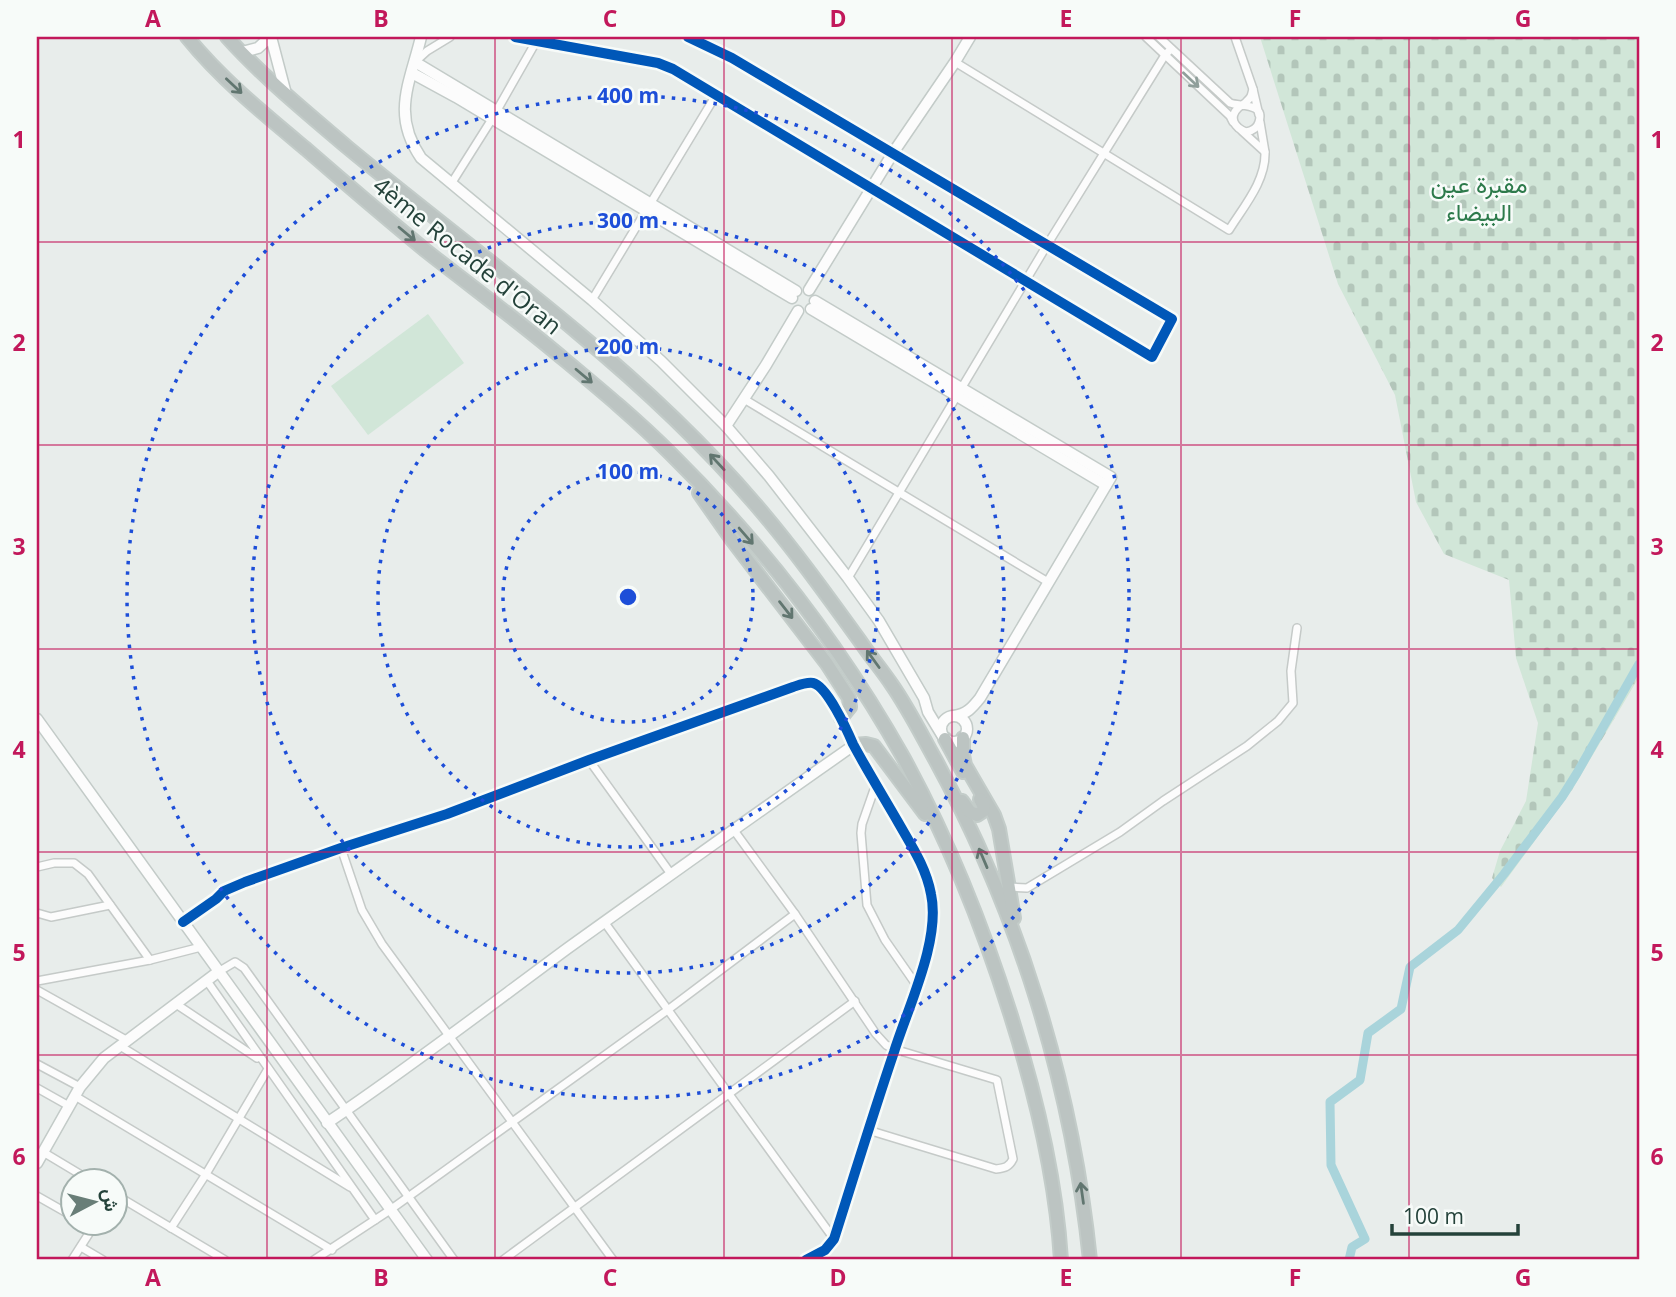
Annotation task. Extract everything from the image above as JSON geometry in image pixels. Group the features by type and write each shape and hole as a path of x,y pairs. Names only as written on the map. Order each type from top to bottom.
{"highway":[{"name":"4ème Rocade d'Oran","path":"187,37 259,110 425,249 578,370 643,427 673,456 761,554 818,626 902,757 974,908 1017,1034 1036,1105 1059,1230 1061,1260"},
{"name":"4ème Rocade d'Oran","path":"234,43 286,94 380,174 578,333 689,432 756,505 830,597 892,685 945,778 983,856 1020,950 1044,1023 1066,1108 1080,1180 1090,1260"},
{"path":"673,456 732,540 827,664 849,698 850,707 841,718"},
{"path":"965,734 965,765 994,815 999,829 1020,950"},
{"path":"943,737 981,801 984,811 977,815 970,812 945,778"},
{"path":"854,745 870,745 881,753 943,839"}],"street":[{"path":"234,43 258,48 270,37 286,94"},
{"path":"421,37 404,101 406,131 421,158 592,300 661,361 726,426 769,476 848,578 879,621 924,698 934,709 959,717 965,722 965,734"},
{"path":"413,68 427,51 450,37"},
{"path":"515,37 658,63 673,69 1152,357 1172,319 732,58 691,37"},
{"path":"809,290 893,153 971,37"},
{"path":"1146,37 1230,103 1251,106 1258,111 1259,123 1254,130 1241,131"},
{"path":"1159,37 1168,52 1230,116 1235,125 1265,152"},
{"path":"955,62 1229,230 1262,176 1266,163 1260,117 1235,37"},
{"path":"451,184 537,40"},
{"path":"848,578 1047,245 1168,52"},
{"path":"413,68 794,295"},
{"path":"1235,125 1233,116 1251,96 1252,89"},
{"path":"592,300 716,95"},
{"path":"802,289 809,290 814,295 813,305 805,312 798,311 793,306 794,295 802,289"},
{"path":"813,305 1109,481 980,698 971,710 944,720 940,727 943,737"},
{"path":"726,426 798,311"},
{"path":"744,398 1048,582"},
{"path":"1008,886 1027,888 1120,832 1227,760 1278,720 1293,704 1292,659 1297,628"},
{"path":"183,922 224,891 245,882 447,814 804,683 821,686 918,857 926,874 933,911 917,986 894,1049 834,1238 825,1250 806,1260"},
{"path":"924,698 928,712 943,737 956,742 965,734 980,698"},
{"path":"37,720 427,1260"},
{"path":"327,1123 733,829 854,745"},
{"path":"589,760 671,874"},
{"path":"876,784 861,833 867,905 870,915 917,986"},
{"path":"733,829 886,1045 997,1080 1013,1159 1010,1165 996,1169 868,1130"},
{"path":"341,848 362,910 372,929 614,1260"},
{"path":"37,867 54,863 74,863 88,874 150,960"},
{"path":"37,913 51,917 110,905"},
{"path":"314,1260 390,1210 669,1009 795,914"},
{"path":"606,923 834,1238"},
{"path":"37,981 150,960 201,947"},
{"path":"37,1163 68,1106 104,1058 235,962 244,968 454,1260"},
{"path":"206,981 375,1220"},
{"path":"37,1002 39,991 352,1189"},
{"path":"503,1260 855,1001"},
{"path":"176,1004 261,1060"},
{"path":"37,1063 206,1174 332,1250"},
{"path":"171,1228 268,1069"},
{"path":"37,1088 68,1106"},
{"path":"43,1152 71,1168"},
{"path":"37,1196 60,1209"},
{"path":"130,1203 225,1260"},
{"path":"72,1260 86,1238"},
{"path":"80,1247 103,1260"}],"green space":[{"name":"مقبرة عين البيضاء","path":"1260,37 1639,37 1639,677 1572,790 1501,887 1492,878 1500,851 1526,801 1538,723 1516,658 1509,580 1444,554 1416,502 1395,395 1338,284"},
{"path":"428,314 464,363 368,435 331,386"}],"waterway":[{"path":"1349,1260 1352,1247 1365,1239 1331,1165 1330,1102 1360,1080 1368,1033 1401,1009 1410,967 1458,930 1562,797 1639,664"}],"cycle path":[{"path":"515,37 658,63 673,69 1152,357 1172,319 732,58 688,37"},
{"path":"183,922 224,891 245,882 447,814 798,685 813,683 824,692 836,709 858,754 918,856 929,884 933,912 922,973 886,1075 834,1239 825,1250 806,1260"}]}
